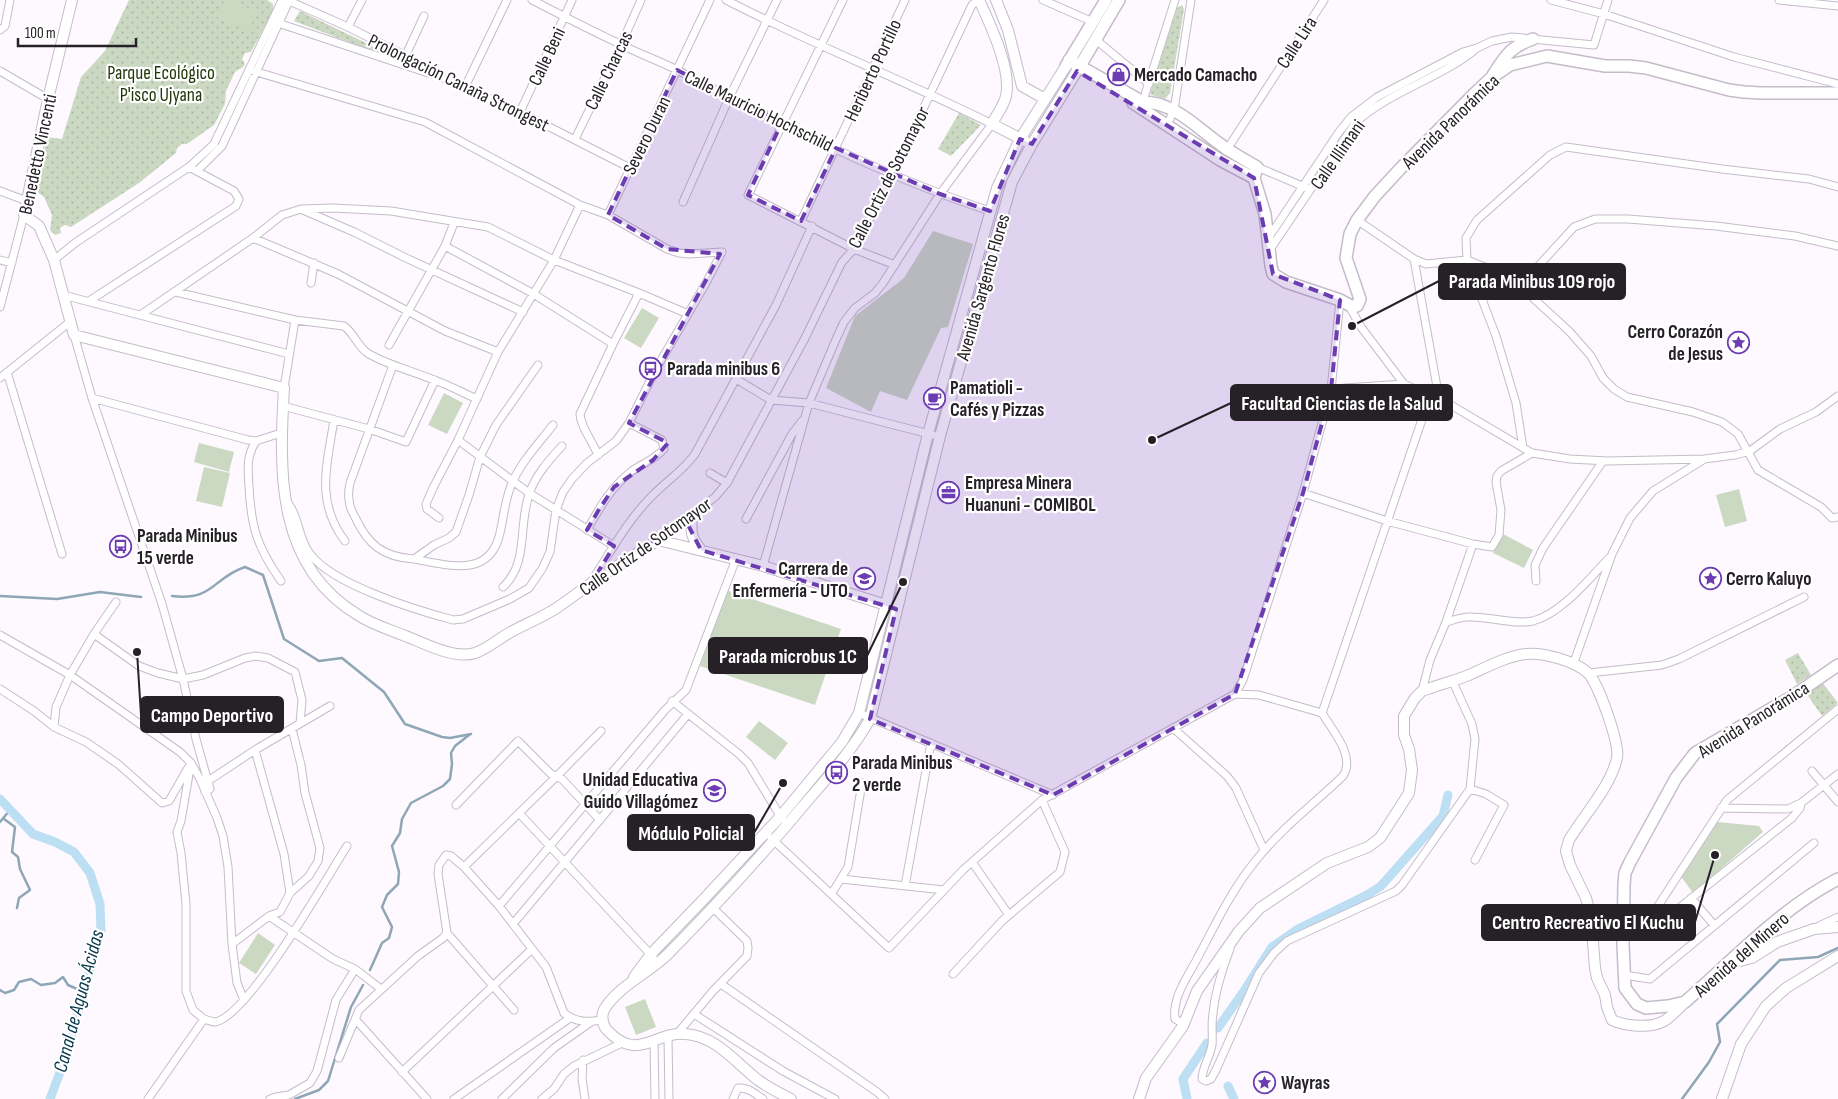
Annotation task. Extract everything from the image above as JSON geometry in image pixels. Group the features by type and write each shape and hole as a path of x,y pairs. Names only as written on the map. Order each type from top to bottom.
{"main road":[{"name":"Avenida Sargento Flores","path":"1073,66 1093,22 1106,0"},
{"name":"Avenida Sargento Flores","path":"1073,66 1095,39 1119,0"},
{"name":"Avenida Panorámica","path":"1360,299 1346,258 1350,234 1357,220 1400,169 1506,63 1511,49 1534,39"},
{"name":"Avenida Panorámica","path":"1506,63 1547,56 1605,66 1646,68 1714,84 1729,90 1744,92 1761,94 1838,93"},
{"path":"1073,66 1142,104 1167,125 1220,160 1256,173"},
{"path":"1142,104 1154,102 1174,110 1256,173 1265,214 1273,274 1352,307 1356,306 1360,299"},
{"name":"Avenida Panorámica","path":"1637,1004 1625,988 1623,945 1625,873 1676,778 1695,754 1793,696 1838,665"},
{"name":"Avenida del Minero","path":"1637,1004 1646,1008 1653,1008 1685,1002 1764,930 1821,888 1838,879"}],"street":[{"path":"0,30 5,26 10,0"},
{"path":"197,171 222,146 254,71 272,21 286,0"},
{"path":"54,260 75,243 189,167 214,144 279,24 286,0"},
{"name":"Prolongación Canaña Strongest","path":"286,0 298,3 348,27 406,56 443,78 520,112 630,168"},
{"path":"348,27 362,0"},
{"path":"465,87 507,0"},
{"name":"Calle Mauricio Hochschild","path":"532,0 621,45 677,70 729,98 892,175 990,211"},
{"name":"Calle Beni","path":"520,112 572,0"},
{"name":"Calle Charcas","path":"575,139 641,0"},
{"name":"Severo Duran","path":"608,216 710,0"},
{"path":"726,0 767,21 930,93 1032,144"},
{"path":"683,202 729,98 777,0"},
{"path":"843,0 748,195 854,249 895,265"},
{"name":"Heriberto Portillo","path":"801,221 905,0"},
{"path":"763,566 809,403 844,322 855,308 875,293 940,194 992,124 1006,96 1006,79 1002,58 979,0"},
{"name":"Calle Ortiz de Sotomayor","path":"295,320 284,388 281,433 284,498 290,528 306,565 327,591 345,607 359,616 444,650 467,654 476,653 509,632 554,609 658,540 716,497 727,483 805,338 842,262 854,249 892,175 972,6 979,0"},
{"path":"996,0 1010,39 1022,86 1045,99"},
{"path":"1043,0 1093,22"},
{"path":"1142,104 1175,0"},
{"path":"1167,125 1174,110 1190,0"},
{"name":"Calle Lira","path":"1220,160 1324,0"},
{"path":"1550,0 1604,14 1734,57 1838,84"},
{"path":"1604,14 1608,0"},
{"path":"1780,0 1838,6"},
{"name":"Benedetto Vincenti","path":"0,307 24,215 48,99 71,2"},
{"name":"Calle Illimani","path":"1268,246 1356,122 1367,112 1467,57 1477,48 1503,38 1512,37 1594,45 1604,14"},
{"path":"402,65 424,16"},
{"path":"272,21 443,78"},
{"path":"1095,39 1149,84"},
{"name":"Avenida Sargento Flores","path":"631,982 651,954 780,817 842,742 859,713 928,434 990,211 1002,175 1020,139 1045,99 1073,66"},
{"name":"Avenida Sargento Flores","path":"631,982 658,964 724,897 844,758 870,719 940,436 1012,182 1073,66"},
{"path":"0,71 48,99"},
{"path":"254,71 425,122 580,205 608,216 650,241 679,253 705,254 722,252 656,369 629,423 616,441 587,463 572,479 564,492 556,510 550,552 542,568 529,588 510,599 463,619 453,620 386,598 351,584 317,563 309,554 301,537 294,512 284,498"},
{"path":"1523,448 1516,403 1503,358 1467,260 1466,238 1477,220 1550,156 1566,147 1722,170 1809,179 1838,187"},
{"path":"89,301 236,206 239,198 234,192 189,167"},
{"path":"1256,173 1308,188"},
{"name":"Calle Illimani","path":"1268,246 1308,188"},
{"path":"0,191 27,202"},
{"path":"439,518 427,509 426,504 458,440 498,352 523,312 532,293 554,260 580,205"},
{"path":"142,314 253,238 282,215 301,209 333,208 391,211 454,223 488,227 554,260 639,292 688,314"},
{"path":"301,209 523,312"},
{"path":"24,215 39,226 54,260 92,398 162,604 210,789 205,792"},
{"path":"1838,246 1795,236 1716,226 1628,219 1595,219 1574,227 1531,274 1526,284 1533,298 1569,331 1591,356 1603,378 1614,389 1627,397 1693,412 1722,422 1738,434 1758,470 1822,506 1832,518 1838,517"},
{"path":"1357,220 1414,259 1426,264 1467,260 1526,284"},
{"path":"389,345 445,246 454,223"},
{"path":"590,584 629,523 650,497 689,463 783,290 812,226"},
{"path":"253,238 338,274 445,332 498,352"},
{"path":"445,246 532,293 612,344"},
{"path":"1414,259 1439,398"},
{"path":"0,260 12,263"},
{"path":"311,283 314,263"},
{"path":"176,292 295,320 344,326 349,330 360,348 370,355 435,380 477,399"},
{"path":"598,455 580,421 580,414 612,344 639,292"},
{"path":"63,295 142,314 289,354"},
{"path":"1360,299 1361,327"},
{"path":"1344,303 1404,384 1439,398 1532,453 1570,459 1603,460 1704,459 1734,455 1747,452 1780,429 1816,412 1838,396"},
{"path":"1235,694 1243,680 1303,493 1332,390 1344,303"},
{"path":"0,378 71,322"},
{"path":"74,335 284,388"},
{"path":"393,365 350,483 348,501 360,528 367,538 379,549 401,558 461,567 472,565 487,558 497,546 512,481 553,425"},
{"path":"414,559 434,544 449,538 456,532 480,457 496,425 538,365"},
{"path":"8,372 62,554"},
{"path":"736,379 771,400 809,403 940,436"},
{"path":"282,406 369,429 406,442 435,380"},
{"path":"1332,390 1404,384"},
{"path":"1322,713 1430,396"},
{"path":"92,398 248,440 256,440 281,433"},
{"path":"746,519 792,434 805,417"},
{"path":"334,420 325,479 325,492 331,518 345,541"},
{"path":"587,530 614,487 633,470 653,460 664,449 662,440 629,423"},
{"path":"256,440 248,460 250,514 256,538 265,558 280,581"},
{"path":"458,440 529,493 614,546"},
{"path":"503,588 514,574 519,562 529,493 548,462 562,446"},
{"path":"1303,493 1387,521 1473,544 1492,547 1499,535 1501,510 1496,482 1497,476 1501,471 1532,453"},
{"path":"1573,665 1612,554 1630,518 1653,491 1704,459"},
{"path":"1536,581 1535,566 1543,548 1603,460"},
{"path":"710,473 727,483"},
{"path":"692,515 691,534 702,550"},
{"path":"658,540 763,566 886,605"},
{"path":"1139,1099 1146,1078 1184,1024 1197,991 1234,939 1260,908 1327,863 1368,848 1380,838 1409,793 1412,770 1409,749 1404,735 1404,716 1422,691 1430,660 1446,622 1473,544"},
{"path":"1446,622 1471,616 1504,621 1532,621 1547,616 1590,578 1612,554"},
{"path":"499,906 672,701 686,690 736,559"},
{"path":"892,579 903,582"},
{"path":"1589,674 1662,664 1679,659 1804,597"},
{"path":"54,727 56,707 70,675 94,634 116,602"},
{"path":"94,634 139,666 158,674 183,679 203,675 245,658 256,656 268,658 295,672 302,700 300,723"},
{"path":"0,635 70,675 180,752 191,763 223,836 228,867 232,944 238,983 244,1000"},
{"path":"1422,691 1507,659 1526,654 1541,654 1573,665 1589,674 1609,716 1618,756 1612,773 1569,840 1566,851 1570,865 1586,898 1591,917 1597,978 1605,995 1612,1020 1622,1024 1651,1024 1664,1021 1685,1002"},
{"path":"1234,939 1217,989 1212,1015 1212,1044 1202,1073 1202,1079 1206,1082 1211,1080 1216,1070 1259,973 1274,953 1287,941 1396,890 1402,885 1470,789 1475,739 1472,724 1452,680"},
{"path":"0,689 34,711 54,727 86,742 118,764 162,804 169,801 191,763"},
{"path":"766,832 889,948 972,862 1042,800 1235,694 1259,695 1322,713 1343,747 1347,771 1337,783 1296,818 1264,850 1236,888 1180,990 1174,1010 1175,1019 1184,1024"},
{"path":"672,701 740,754 748,763 780,817 788,824"},
{"path":"208,781 255,750 330,706"},
{"path":"1658,906 1721,808 1734,793 1838,709"},
{"path":"859,713 1053,795"},
{"path":"513,924 688,714"},
{"path":"1173,728 1228,776 1236,788 1264,850"},
{"path":"232,944 269,916 280,912 290,893 309,876 318,861 320,848 305,793 301,765 292,729"},
{"path":"464,867 600,731"},
{"path":"456,805 518,741 551,774 562,779 600,820"},
{"path":"905,886 931,743"},
{"path":"255,750 284,854 290,893"},
{"path":"191,763 181,821 177,832 186,904 186,991 193,1010 204,1019 214,1022 221,1019 244,1000 255,987 293,932 347,846"},
{"path":"1812,771 1838,802"},
{"path":"1721,808 1788,809 1801,803 1838,774"},
{"path":"832,894 848,867 862,782"},
{"path":"1470,789 1486,794 1504,805 1475,860"},
{"path":"953,974 1009,915 1060,872 1066,852 1042,800"},
{"path":"1659,924 1792,818 1800,808 1801,803"},
{"path":"519,813 651,954 658,964"},
{"path":"1624,975 1650,979 1814,843"},
{"path":"514,1010 447,933 438,874 439,865 446,855 451,856 464,867 499,906 532,948 546,967 564,1013 570,1018 581,1022 603,1020"},
{"path":"972,862 1009,915"},
{"path":"841,879 944,890"},
{"path":"715,888 724,897"},
{"path":"1691,898 1714,925"},
{"path":"669,1099 672,1035 747,956 747,941 713,908"},
{"path":"269,916 333,959 355,969 380,989"},
{"path":"1727,964 1752,958 1777,942 1814,929 1838,917"},
{"path":"1814,929 1838,927"},
{"path":"339,1058 359,1010 380,989 447,933"},
{"path":"402,1072 532,948"},
{"path":"1722,1099 1741,1044 1766,1006 1786,988 1838,956"},
{"path":"270,1099 276,1096 289,1095 310,1083 317,1072 336,1000 355,969"},
{"path":"622,1043 605,1027 603,1010 631,982"},
{"path":"721,984 886,1099"},
{"path":"694,1014 784,1071 836,1099"},
{"path":"454,1099 570,1018"},
{"path":"148,1099 204,1019"},
{"path":"356,1020 427,1099"},
{"path":"502,1099 554,1048 591,1022"},
{"path":"542,1099 554,1089 564,1074 583,1060 622,1043 638,1045 672,1035 687,1034 704,1038 726,1052 765,1084 791,1099"},
{"path":"654,1041 655,1099"},
{"path":"583,1060 582,1079 585,1099"},
{"path":"733,1099 738,1088 743,1087 763,1099"}],"highlighted area":[{"path":"677,70 782,122 748,195 801,221 836,148 940,194 990,211 1020,139 1032,144 1077,71 1254,178 1273,274 1340,300 1331,390 1303,493 1235,694 1053,795 870,719 896,609 701,550 685,519 590,585 614,546 587,530 614,487 653,460 668,443 629,423 720,254 667,249 608,215"}],"green space":[{"name":"Parque Ecológico P'isco Ujyana","path":"129,0 267,0 273,4 273,11 251,52 245,53 242,59 245,64 235,72 226,91 225,104 214,125 187,144 182,144 177,148 176,153 139,183 71,227 65,225 60,228 61,233 55,235 50,230 52,215 44,197 35,190 47,137 62,139 81,77 105,51"},
{"path":"225,0 230,0 257,12 248,31 217,17"},
{"path":"1182,5 1184,9 1170,93 1165,99 1150,93 1177,8"},
{"path":"300,11 395,57 393,59 294,21"},
{"path":"959,113 981,125 951,156 938,149"},
{"path":"933,231 973,244 948,327 941,328 907,400 880,391 871,412 826,388 855,316 904,278"},
{"path":"642,308 659,318 641,348 624,338"},
{"path":"444,393 463,403 447,434 428,425"},
{"path":"199,443 234,452 229,472 194,462"},
{"path":"204,467 230,473 222,507 196,501"},
{"path":"1739,489 1747,521 1725,527 1716,495"},
{"path":"1503,534 1533,550 1524,568 1493,553"},
{"path":"726,590 841,629 815,705 700,666"},
{"path":"1798,653 1811,675 1797,684 1785,660"},
{"path":"1822,682 1838,703 1822,716 1806,693"},
{"path":"759,721 788,743 775,760 746,737"},
{"path":"1718,822 1759,826 1763,832 1693,893 1680,875 1703,834"},
{"path":"258,933 275,945 256,974 239,963"},
{"path":"645,999 656,1027 636,1035 625,1007"}],"waterway":[{"path":"172,596 186,597 205,592 226,577 245,567 263,575 284,639 319,661 342,658 384,692 405,724 442,737 450,738 471,734"},
{"path":"0,596 57,599 100,592 141,597"},
{"path":"370,970 382,943 389,938 392,927 382,907 387,895 398,884 399,872 392,846 400,833 402,819 411,803 443,786 450,779 451,753 455,746 469,735"},
{"name":"Canal de Aguas Ácidas","path":"1218,1028 1272,947 1298,929 1367,895 1381,886 1443,816 1448,795"},
{"name":"Canal de Aguas Ácidas","path":"0,799 33,834 55,842 74,852 90,873 100,904 101,931 65,1059 50,1099"},
{"path":"0,822 10,810"},
{"path":"4,819 15,827 12,852 18,857 20,869 30,890 19,898 17,908"},
{"path":"1682,1099 1709,1062 1720,1042 1717,1024 1780,960 1818,957 1838,948"},
{"path":"0,990 5,993 14,990 19,982 31,979 41,985 55,983 63,977 68,985 84,992"},
{"path":"295,1099 319,1090 328,1081 351,1007 363,985"},
{"name":"Canal de Aguas Ácidas","path":"1187,1099 1183,1079 1207,1043"},
{"name":"Canal de Aguas Ácidas","path":"1228,1086 1234,1099"}],"place":[{"name":"Mercado Camacho","path":"1118,74"},
{"name":"Parada Minibus 109 rojo","path":"1352,326"},
{"name":"Cerro Corazón de Jesus","path":"1739,342"},
{"name":"Parada minibus 6","path":"651,368"},
{"name":"Pamatioli - Cafés y Pizzas","path":"934,398"},
{"name":"Facultad Ciencias de la Salud","path":"1152,440"},
{"name":"Empresa Minera Huanuni - COMIBOL","path":"949,493"},
{"name":"Parada Minibus 15 verde","path":"121,546"},
{"name":"Cerro Kaluyo","path":"1710,578"},
{"name":"Carrera de Enfermería - UTO","path":"864,579"},
{"name":"Parada microbus 1C","path":"903,582"},
{"name":"Campo Deportivo","path":"137,652"},
{"name":"Parada Minibus 2 verde","path":"836,773"},
{"name":"Módulo Policial","path":"783,783"},
{"name":"Unidad Educativa Guido Villagómez","path":"714,790"},
{"name":"Centro Recreativo El Kuchu","path":"1715,855"},
{"name":"Wayras","path":"1265,1082"}]}
